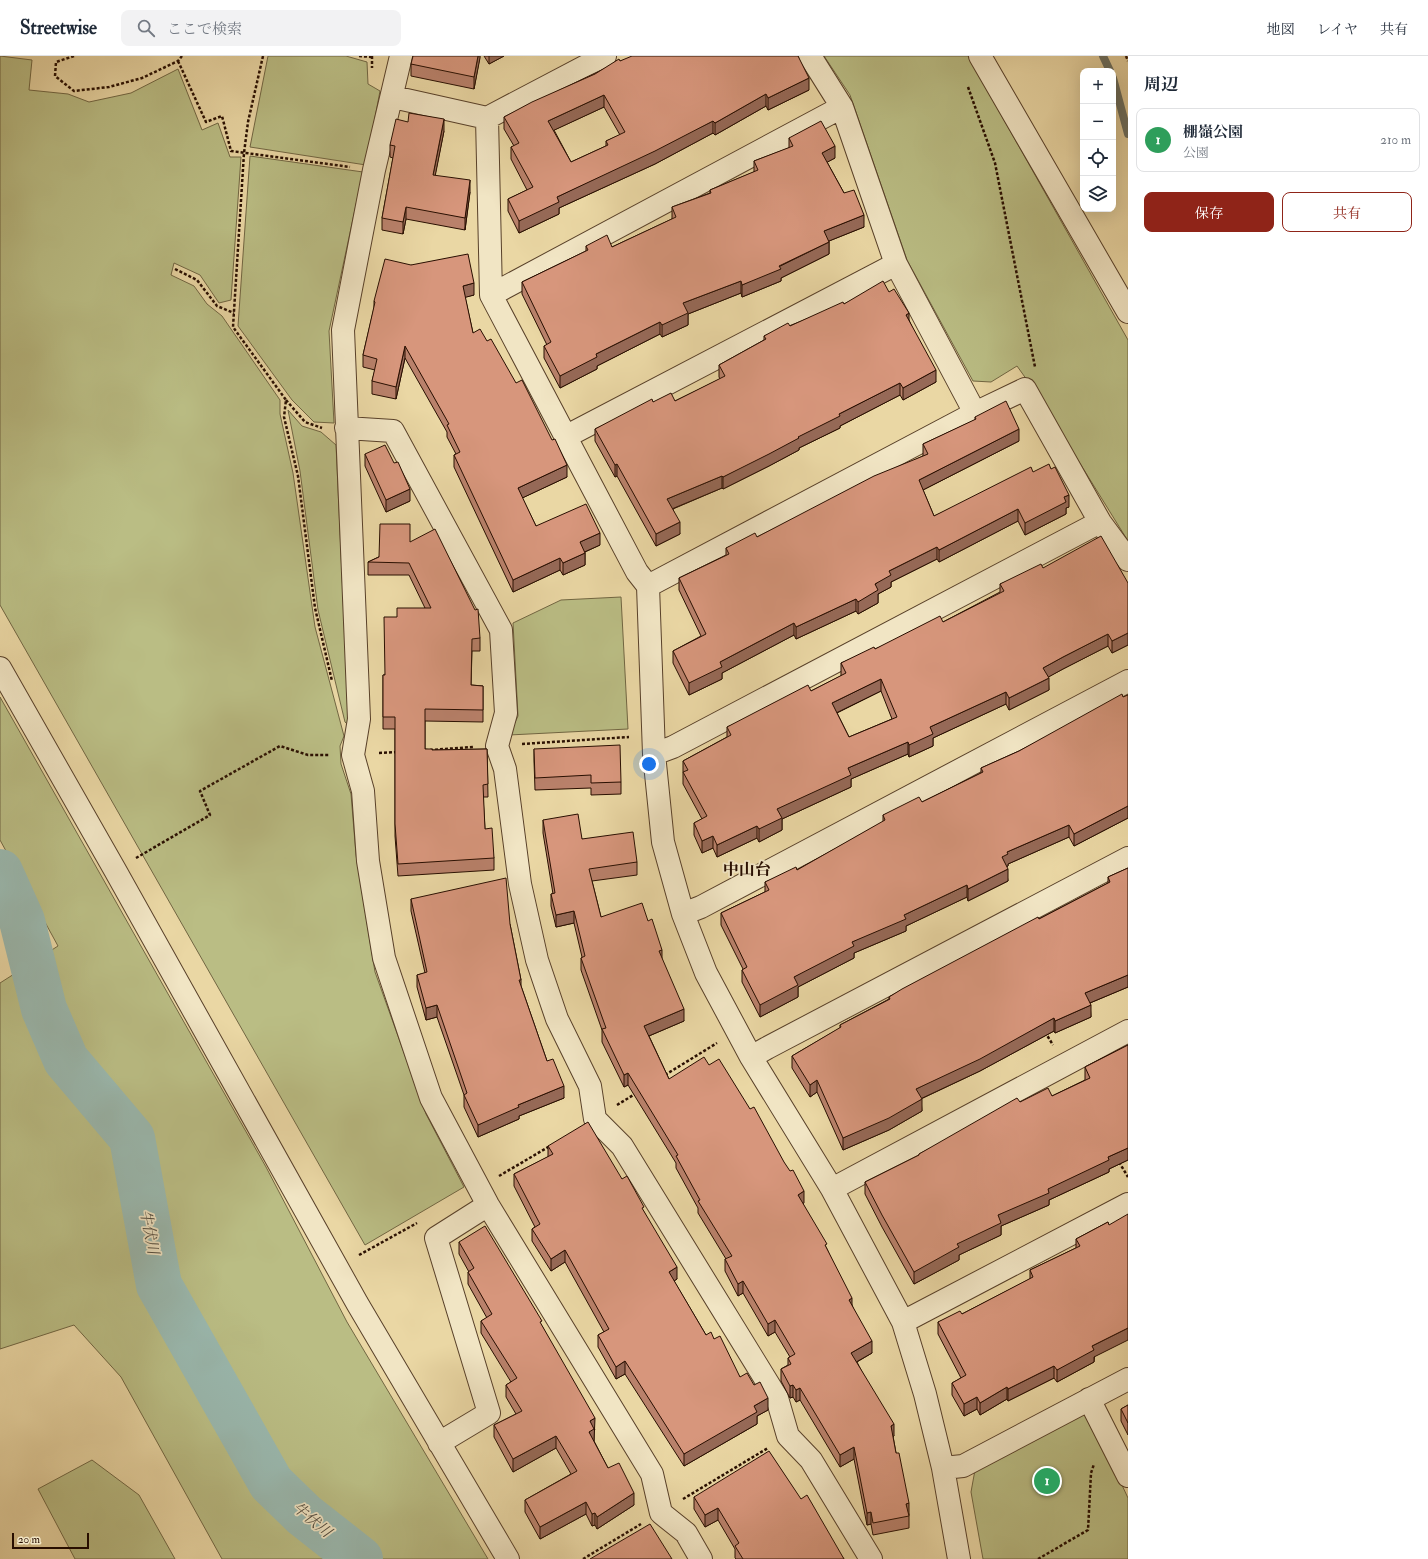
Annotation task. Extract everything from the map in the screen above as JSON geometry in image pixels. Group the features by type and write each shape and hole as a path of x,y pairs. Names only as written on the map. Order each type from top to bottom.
{"street":[{"path":"401,56 393,97 374,170 343,330 359,719 353,755 363,791 368,861 384,958 431,1098 488,1205 652,1474 661,1513 686,1533 701,1559"},
{"path":"393,97 487,118 605,56"},
{"path":"810,56 842,107 896,264 975,413"},
{"path":"980,56 1128,312"},
{"path":"491,295 842,107"},
{"path":"487,118 491,295 567,436 637,572 648,586 654,754 663,842 683,914 706,973 751,1057 832,1189 904,1322 925,1394 943,1468 959,1559"},
{"path":"567,436 896,264"},
{"path":"648,586 975,413 1025,389 1100,522 1128,560"},
{"path":"347,433 393,431 501,630 506,713 497,746 505,769 520,884 537,960 557,1019 590,1086 595,1119 622,1146 777,1398 788,1436 812,1460 871,1559"},
{"path":"654,754 673,747 1100,522"},
{"path":"0,668 115,870 357,1303 508,1559"},
{"path":"683,914 701,907 1128,681"},
{"path":"751,1057 1128,858"},
{"path":"832,1189 1128,1031"},
{"path":"904,1322 1128,1204"},
{"path":"439,1443 489,1413 436,1238 488,1205"},
{"path":"943,1468 963,1466 1128,1379"},
{"path":"1089,1399 1128,1476"}],"path":[{"path":"74,56 56,62 55,76 74,91 109,87 142,78 178,61 182,56"},
{"path":"263,56 248,122 244,153 233,327 286,400 305,422 347,433"},
{"path":"358,56 372,57"},
{"path":"1126,56 1128,61"},
{"path":"178,61 206,122 222,116 231,151 374,170"},
{"path":"967,84 996,163 1037,376 1025,389"},
{"path":"175,269 197,280 217,306 234,313"},
{"path":"286,400 284,417 298,476 315,608 333,687"},
{"path":"136,858 210,815 200,791 280,746 308,755 353,755"},
{"path":"1042,1027 1065,1065"},
{"path":"1117,1158 1128,1177"},
{"path":"583,1559 788,1436"},
{"path":"1038,1559 1088,1530 1091,1473 1102,1439 1107,1436"}],"green space":[{"path":"0,56 32,60 29,90 68,94 89,102 131,93 178,69 202,130 218,123 230,157 241,157 231,300 219,303 200,275 174,263 171,275 194,286 207,304 222,316 280,400 280,414 293,473 315,627 344,736 340,746 341,764 351,794 356,855 375,972 426,1114 464,1187 365,1245 0,605"},
{"path":"268,56 346,56 367,62 368,84 380,91 366,165 250,147"},
{"path":"824,56 968,56 1128,340 1128,541 1037,394 1017,366 991,382 973,381 907,260 850,95"},
{"path":"250,156 363,172 329,331 334,423 314,422 292,400 238,326"},
{"path":"288,410 302,426 321,432 336,445 349,726 345,722 318,610 300,471"},
{"path":"621,597 628,729 509,735 518,716 513,623 561,600"},
{"path":"0,697 266,1167 347,1322 488,1559 222,1559 121,1377 74,1325 0,1349 0,983 58,946 0,840"},
{"path":"1086,1408 1128,1498 1128,1559 983,1559 971,1492 975,1470"},
{"path":"92,1460 139,1495 175,1559 75,1559 38,1489"}],"building":[{"path":"413,56 478,56 474,77 411,64"},
{"path":"632,56 798,56 809,78 768,98 766,94 715,123 713,121 655,151 557,197 559,202 519,221 508,199 533,187 511,147 519,143 504,117 532,102 595,74 619,59 620,61","holes":["604,95 625,132 606,141 608,145 571,162 548,121"]},
{"path":"409,113 444,119 433,175 470,180 465,218 406,207 403,222 382,218 395,146 390,145 396,119 408,122"},
{"path":"821,121 835,146 822,153 844,193 854,190 864,215 824,231 829,242 779,266 781,269 742,285 741,281 683,303 688,313 662,325 660,322 596,354 597,357 560,376 544,346 551,342 522,282 588,250 586,246 607,235 612,247 676,217 672,207 711,193 710,190 758,170 754,161 793,146 789,138"},
{"path":"468,254 474,283 463,286 473,333 480,329 487,341 491,339 516,383 522,380 552,440 555,439 567,465 518,488 536,526 586,504 600,533 580,542 585,553 563,563 560,558 513,580 454,455 460,452 447,425 449,424 405,346 396,387 372,381 377,359 363,355 374,301 385,259 411,265"},
{"path":"883,281 889,292 894,289 909,313 906,315 936,370 903,388 900,383 839,414 840,416 798,437 799,438 769,454 723,477 722,476 667,499 680,522 656,534 617,464 615,465 595,429 652,399 653,402 671,393 675,401 725,376 719,365 766,339 764,336 788,323 790,326 843,302 844,304"},
{"path":"1006,401 1019,429 919,480 934,516 1031,467 1033,472 1049,464 1051,469 1055,467 1069,495 1064,497 1066,502 1025,523 1018,509 939,550 937,547 889,571 891,575 875,584 878,590 858,602 856,599 796,627 794,623 720,662 722,667 689,683 673,651 706,634 679,578 729,554 726,548 755,533 757,537 874,476 928,454 923,444 976,419 975,417"},
{"path":"385,445 394,463 398,462 410,489 386,500 365,454"},
{"path":"380,524 410,524 410,542 435,529 475,610 478,609 480,638 472,639 471,685 483,686 483,710 425,709 425,749 487,749 488,784 483,785 485,829 492,828 494,858 398,864 395,824 395,717 383,717 383,675 385,675 384,617 397,617 397,608 431,608 409,563 368,562 379,557"},
{"path":"1101,536 1128,583 1128,633 1112,641 1108,634 1043,668 1049,678 1009,698 1006,692 930,727 933,734 909,745 908,742 848,768 851,775 777,809 782,818 759,829 757,826 717,845 713,836 702,841 694,823 707,816 683,772 688,770 683,761 731,735 727,727 808,685 811,691 846,673 841,663 874,647 875,649 940,616 943,622 1004,591 1000,584 1041,564 1043,568","holes":["881,679 897,717 849,737 832,703"]},
{"path":"1122,694 1123,697 1128,695 1128,806 1074,834 1069,825 1007,852 1008,854 1002,857 1008,869 968,889 967,885 904,915 906,919 852,942 854,946 794,977 798,985 760,1005 742,970 747,967 721,913 769,890 765,882 796,867 797,870 885,820 883,815 919,797 922,802 983,772 981,768 1019,751"},
{"path":"620,745 621,782 591,783 591,775 535,778 534,749"},
{"path":"578,814 582,839 633,832 637,862 589,869 601,917 642,903 648,921 652,919 662,950 659,951 684,1009 644,1026 669,1079 704,1057 709,1065 719,1059 750,1109 754,1107 784,1162 790,1171 793,1170 804,1191 798,1195 827,1244 825,1245 852,1298 849,1300 872,1341 851,1353 894,1424 891,1426 896,1453 899,1453 909,1503 906,1504 909,1516 873,1523 871,1512 867,1513 854,1447 840,1455 800,1388 796,1390 793,1385 790,1386 781,1369 791,1364 788,1358 795,1354 775,1320 768,1324 743,1281 738,1284 725,1259 732,1256 698,1201 700,1200 676,1156 678,1155 628,1073 624,1075 602,1029 606,1028 581,958 585,956 574,911 556,915 551,894 555,893 543,820"},
{"path":"1128,868 1128,975 1085,993 1091,1005 1055,1021 1054,1018 980,1059 916,1089 922,1099 889,1118 843,1138 817,1080 810,1085 792,1056 841,1027 840,1025 890,999 889,997 902,989 1038,917 1039,919 1110,882 1108,877"},
{"path":"506,878 510,924 521,980 519,980 547,1061 553,1059 564,1086 518,1105 519,1107 478,1125 464,1095 467,1093 437,1005 426,1008 417,975 427,972 411,899"},
{"path":"1128,1045 1128,1148 1108,1157 1109,1160 1048,1189 1049,1193 998,1215 1001,1223 957,1244 959,1247 914,1272 865,1182 919,1155 1017,1098 1020,1102 1048,1088 1052,1096 1090,1078 1085,1067"},
{"path":"588,1122 622,1179 627,1176 644,1207 642,1208 677,1267 669,1272 706,1335 711,1332 714,1339 720,1336 740,1377 747,1373 754,1385 760,1382 768,1398 754,1406 757,1412 684,1454 625,1361 616,1367 598,1335 609,1329 565,1250 551,1259 532,1229 540,1224 514,1174 553,1154 548,1146"},
{"path":"1128,1214 1128,1328 1092,1346 1094,1350 1057,1370 1054,1366 1008,1389 1007,1387 980,1403 977,1397 964,1404 952,1383 966,1375 938,1322 960,1311 962,1314 1033,1277 1030,1270 1080,1246 1076,1239 1108,1222 1109,1225"},
{"path":"485,1226 542,1321 540,1322 595,1418 590,1421 594,1429 589,1432 608,1468 619,1463 634,1493 597,1517 595,1513 592,1514 586,1502 540,1527 525,1500 577,1471 556,1436 513,1459 494,1425 522,1411 506,1385 517,1378 481,1321 492,1314 468,1272 474,1268 459,1242"},
{"path":"1128,1405 1128,1423 1121,1409"},
{"path":"769,1451 801,1499 807,1495 844,1559 743,1559 735,1546 739,1543 718,1508 705,1515 694,1497"},
{"path":"650,1524 672,1559 590,1559"}],"waterway":[{"path":"1103,56 1109,68"},
{"path":"1116,89 1128,134"},
{"name":"牛伏川","path":"0,872 22,921 44,1009 66,1060 132,1138 159,1285 271,1483 304,1515 360,1559"}],"place":[{"name":"棚嶺公園","path":"1047,1481"}],"district":[{"name":"中山台","path":"747,870"}]}
